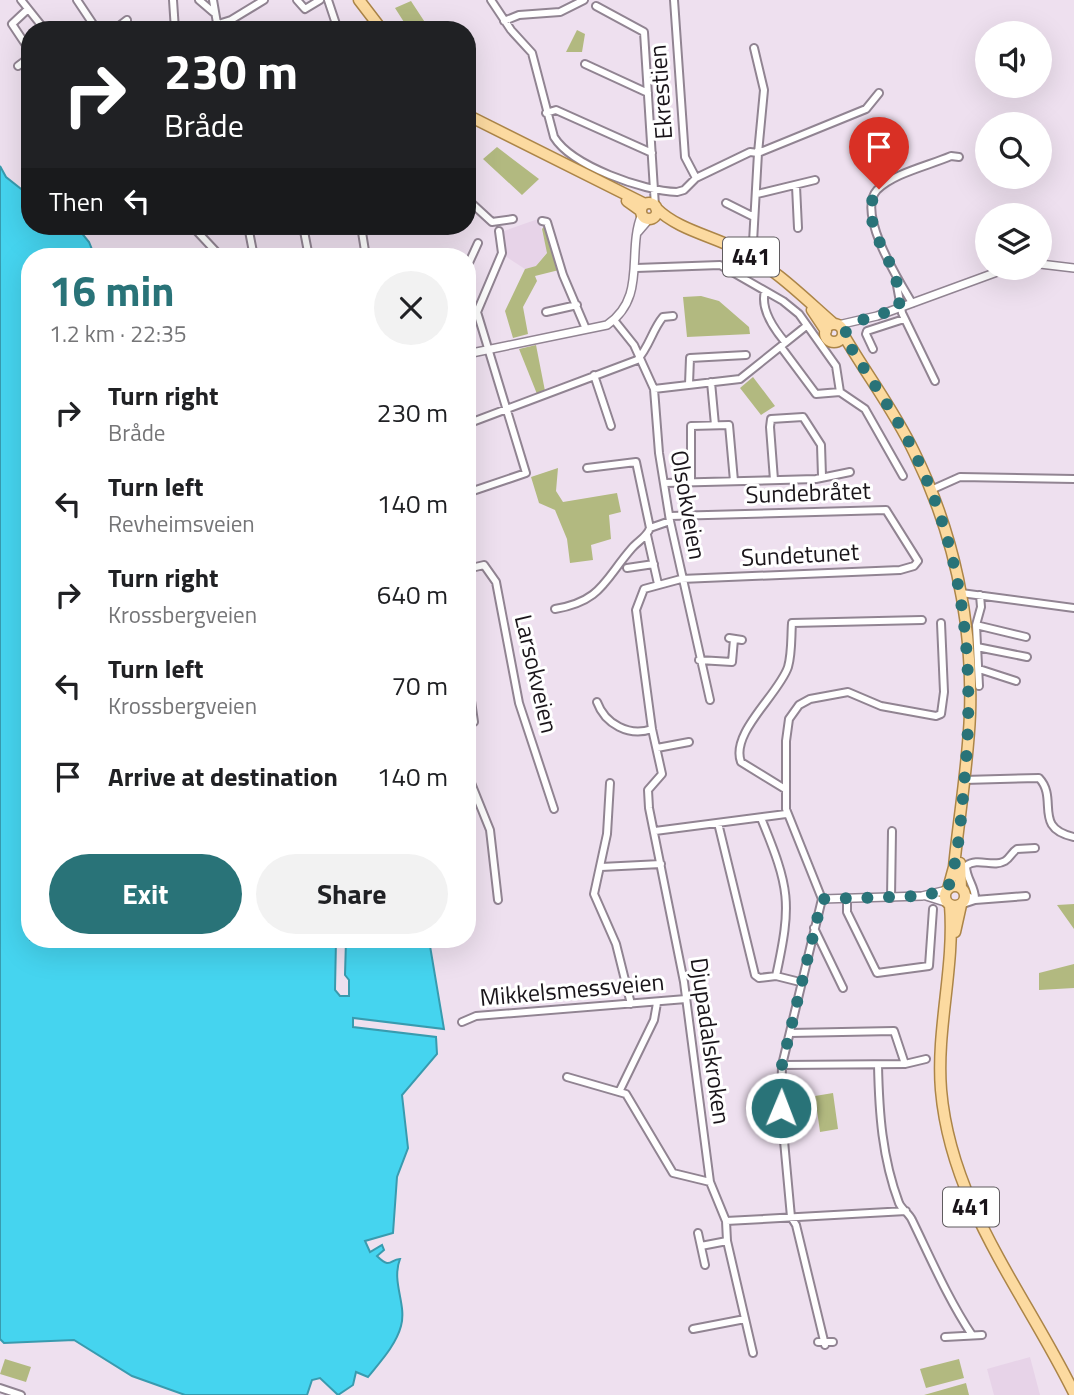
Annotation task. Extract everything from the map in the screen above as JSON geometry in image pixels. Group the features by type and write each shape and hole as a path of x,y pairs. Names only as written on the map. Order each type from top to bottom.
{"main road":[{"path":"358,0 369,21"},
{"path":"358,0 375,21"},
{"name":"441","path":"476,120 762,268 836,331 903,431 931,490 950,547 961,593 970,680 959,872 965,898 945,998"},
{"name":"441","path":"964,783 954,867 948,889 941,1087 954,1162 982,1228 1074,1393"},
{"path":"948,889 965,898"},
{"path":"949,904 965,898"}],"street":[{"path":"21,0 38,21"},
{"path":"77,0 91,21"},
{"path":"173,0 174,21"},
{"path":"199,0 213,12"},
{"path":"213,0 216,21"},
{"path":"226,21 264,0"},
{"path":"297,0 305,9 320,0"},
{"path":"328,0 335,21"},
{"path":"491,0 532,52 554,137 569,154 633,183 654,189 681,191 696,178 750,152 758,153 866,108 879,93"},
{"path":"505,21 519,15 560,12 584,0"},
{"name":"Ekrestien","path":"674,0 685,158 696,178"},
{"name":"Ekrestien","path":"596,6 643,32 654,189"},
{"path":"21,38 12,24 28,9"},
{"path":"753,242 764,90 754,48"},
{"path":"584,64 648,93"},
{"path":"546,113 556,110 652,153"},
{"path":"912,303 896,279 871,215 873,197 889,182 951,156 959,157"},
{"path":"757,194 815,180"},
{"path":"796,186 798,228"},
{"path":"476,351 586,329 614,320 632,290 638,232 649,210 654,189"},
{"path":"726,203 754,217"},
{"path":"477,209 492,222 513,219"},
{"path":"542,221 547,222 563,275 586,329"},
{"path":"476,490 526,473 477,312 502,253 499,231"},
{"path":"200,235 213,248"},
{"path":"476,248 478,243"},
{"path":"636,268 720,265 794,308 805,327 836,366 840,392"},
{"path":"1052,265 1074,268"},
{"path":"896,279 904,319 935,381"},
{"path":"836,331 975,280"},
{"path":"765,291 764,303 771,316 771,325 816,394 840,392 864,408 903,476"},
{"path":"546,312 577,305"},
{"path":"476,420 640,357 644,354 655,322 663,317 673,316"},
{"path":"873,349 867,331 904,319"},
{"name":"Olsokveien","path":"614,320 628,336 640,357 653,389 670,519 681,579 686,583 699,660 710,701"},
{"path":"653,389 738,379 805,327"},
{"path":"690,384 690,358 746,355"},
{"path":"594,375 611,426"},
{"path":"711,382 715,425"},
{"path":"774,480 771,419 784,416 803,417 821,445 822,476"},
{"path":"691,482 690,427 715,425 729,425 734,481"},
{"path":"587,468 636,462 658,584 644,589 636,610 652,729 657,748 690,742"},
{"path":"665,483 816,479 850,472"},
{"path":"931,490 960,477 1074,479"},
{"name":"Sundebråtet","path":"670,519 886,510 918,561"},
{"path":"555,609 582,603 599,592 633,546 649,531 670,519"},
{"name":"Sundetunet","path":"658,584 681,579 900,570 914,566 918,561"},
{"path":"627,568 654,564"},
{"name":"Larsokveien","path":"476,567 484,565 496,582 519,703 554,809"},
{"path":"961,593 1074,608"},
{"path":"979,686 976,625 981,607 980,595"},
{"path":"785,789 741,762 739,751 745,735 788,667 792,623 922,620"},
{"path":"834,1342 823,1343 796,1225 791,1217 781,1108 782,1065 822,899 786,814 786,741 789,719 799,705 810,699 848,692 881,706 936,716 941,714 944,692 944,632 941,623"},
{"path":"976,625 1026,637"},
{"path":"699,660 732,662 735,639"},
{"path":"977,647 1027,657"},
{"path":"979,669 1016,681"},
{"path":"597,702 601,711 623,729 639,734 652,729"},
{"name":"Djupadalskroken","path":"657,748 662,775 648,790 686,999 710,1182 726,1221 727,1241 753,1353"},
{"path":"964,783 1039,778 1044,785 1052,827 1059,833 1074,837"},
{"path":"610,783 601,867 594,900 616,944 631,1004"},
{"path":"476,795 490,830 498,900"},
{"path":"655,831 786,814"},
{"path":"761,818 778,860 787,896 786,929 776,976"},
{"path":"718,823 755,975 759,978 776,976 800,982"},
{"path":"891,898 892,831"},
{"path":"965,898 975,892 967,878 966,866 972,862 1008,860 1017,849 1035,848"},
{"path":"601,867 661,864"},
{"path":"822,899 922,896 948,889"},
{"path":"922,896 949,904"},
{"path":"965,898 1026,896"},
{"path":"847,899 847,912 877,972 929,966 933,909"},
{"path":"814,928 843,988"},
{"name":"Mikkelsmessveien","path":"463,1022 475,1016 686,999"},
{"path":"619,1092 654,1020 657,1003"},
{"path":"790,1033 894,1031 905,1063"},
{"path":"782,1065 878,1065 926,1059"},
{"path":"878,1065 879,1116 887,1163 900,1204 972,1335"},
{"path":"568,1077 626,1094 673,1173 710,1182"},
{"path":"726,1221 905,1212"},
{"path":"698,1233 705,1265"},
{"path":"701,1246 727,1241"},
{"path":"693,1329 745,1319"},
{"path":"945,1337 982,1335"},
{"path":"0,1388 21,1395"}],"shaded area":[{"path":"538,219 548,251 536,266 525,269 505,256 504,231"},
{"path":"1030,1357 1040,1395 994,1395 987,1369"}],"green space":[{"path":"411,1 424,21 403,21 395,8"},
{"path":"577,30 585,34 582,52 566,52"},
{"path":"497,147 539,179 522,195 483,159"},
{"path":"546,224 559,270 535,276 537,281 523,307 528,334 513,338 505,311 525,269 536,266 547,253 542,229"},
{"path":"701,296 719,301 749,327 750,334 687,337 683,297"},
{"path":"536,345 545,391 537,394 519,349"},
{"path":"753,377 775,406 761,415 740,388"},
{"path":"558,468 556,491 563,502 617,493 621,512 609,515 611,539 591,545 593,560 570,563 567,539 555,510 539,503 531,477"},
{"path":"1074,904 1074,929 1057,905"},
{"path":"1074,964 1074,988 1039,990 1039,973"},
{"path":"833,1093 838,1129 820,1132 815,1096"},
{"path":"5,1359 31,1367 26,1382 0,1374"},
{"path":"959,1359 964,1378 926,1388 920,1369"},
{"path":"966,1383 969,1395 924,1395"}],"water":[{"path":"0,166 6,177 21,189 21,235 83,235 91,248 21,248 21,948 336,948 335,990 340,996 349,996 349,980 345,975 346,948 430,948 444,1029 353,1018 353,1027 436,1037 437,1054 402,1095 408,1148 397,1177 393,1233 365,1241 370,1252 382,1245 384,1250 377,1256 385,1262 400,1259 397,1276 402,1309 401,1326 392,1347 368,1377 356,1372 353,1385 338,1395 320,1378 312,1380 307,1395 185,1395 132,1376 74,1340 4,1343 0,1339"}],"route":[{"path":"781,1108 782,1065 806,954 822,899 922,896 947,890 954,867 964,786 970,713 969,657 955,565 940,513 912,448 843,334 862,320 900,308 896,279 871,215 871,201 879,189"}]}
